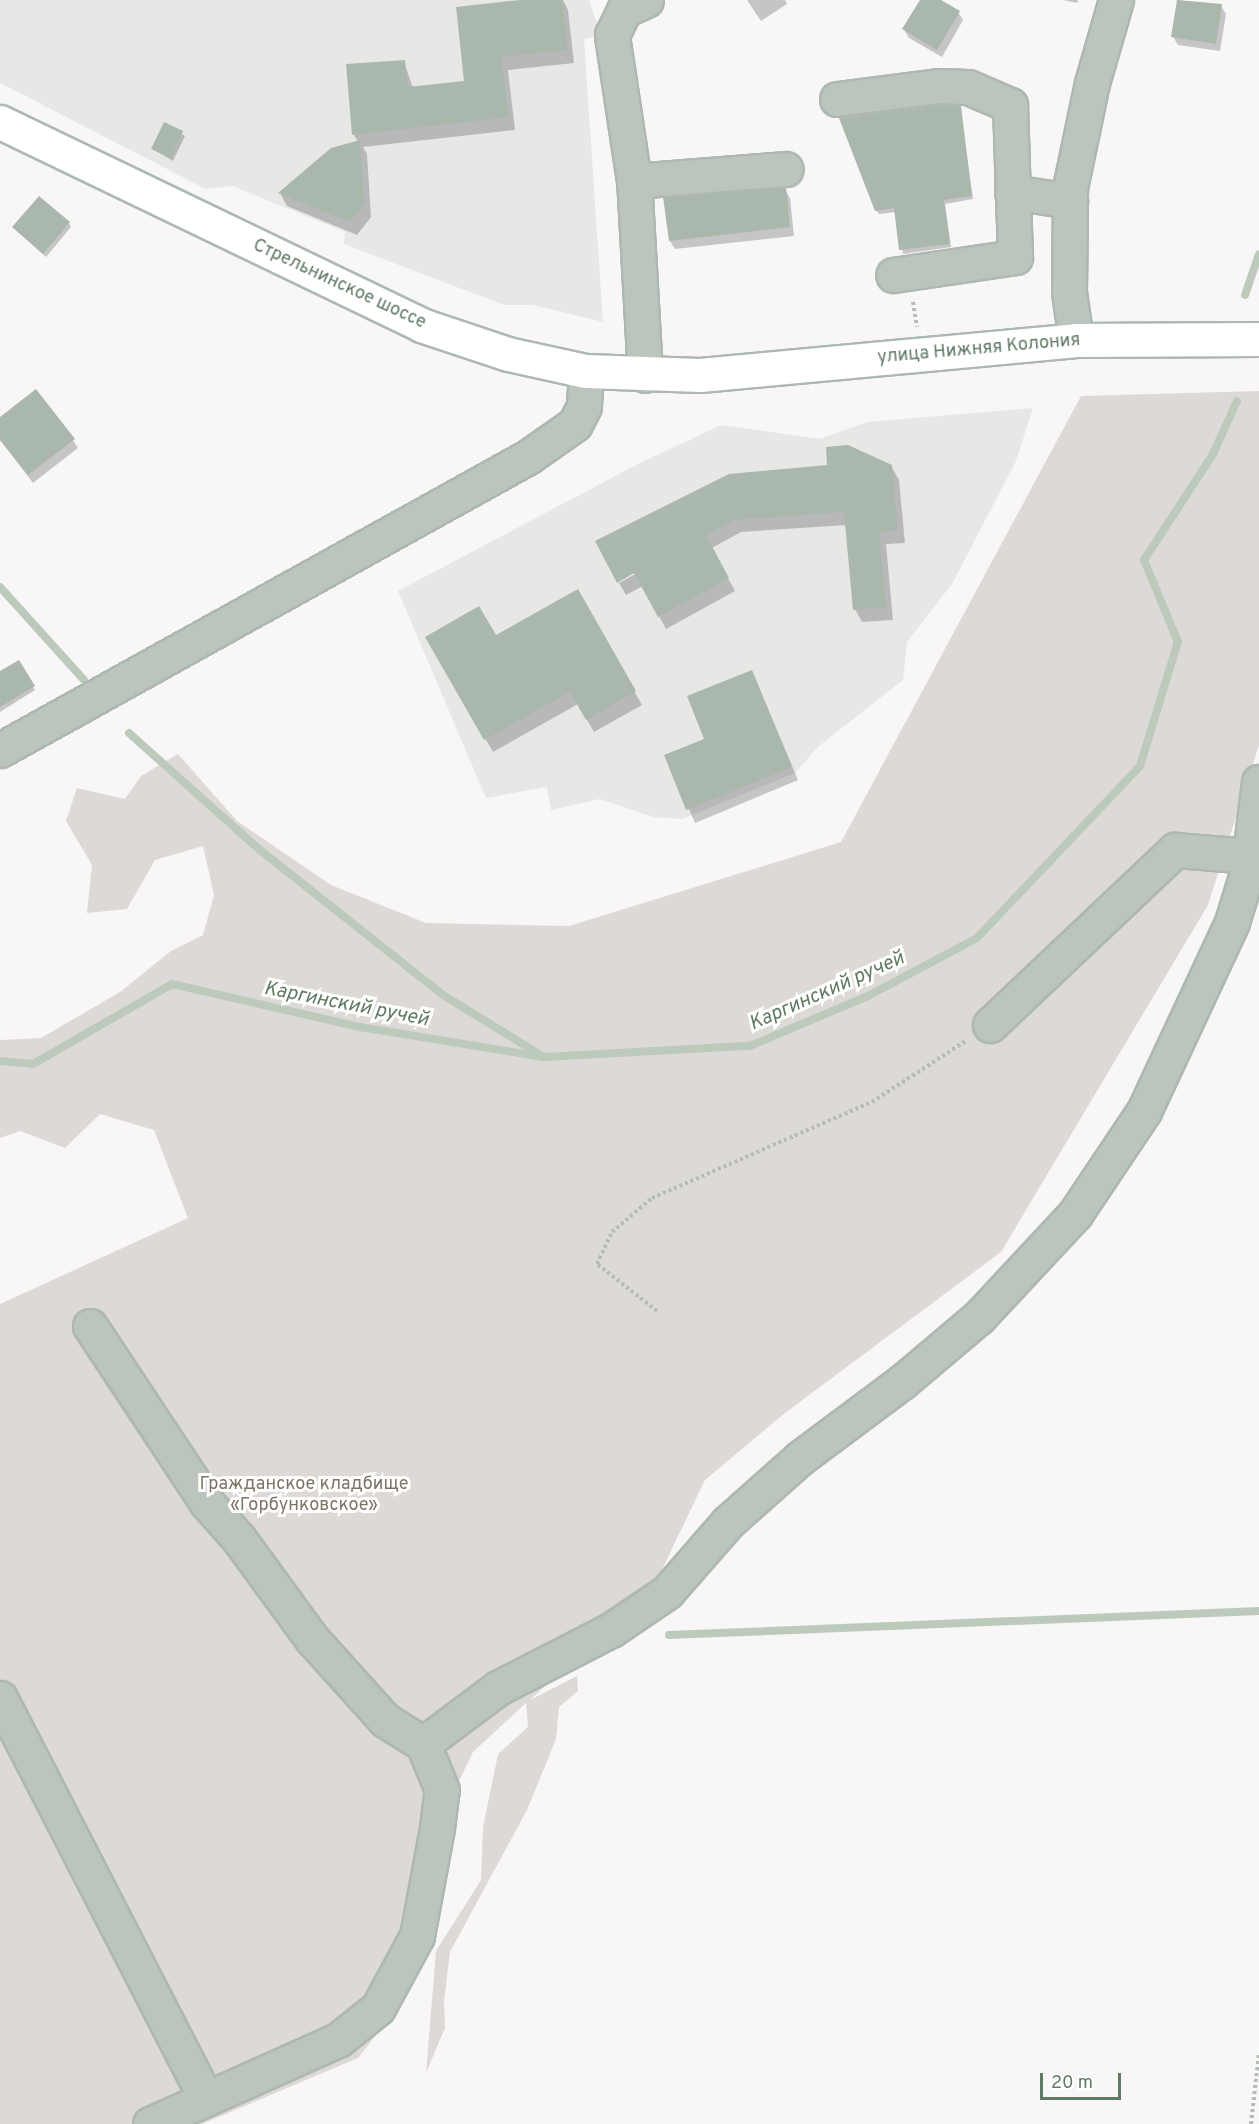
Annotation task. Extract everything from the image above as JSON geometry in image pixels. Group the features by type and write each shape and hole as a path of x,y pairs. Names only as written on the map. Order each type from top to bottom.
{"main road":[{"name":"Стрельнинское шоссе","path":"0,122 421,325 508,354 586,370 645,375 700,375"},
{"name":"улица Нижняя Колония","path":"700,375 1076,340 1259,339"}],"street":[{"path":"645,0 624,10 612,35 634,180 645,375"},
{"path":"1076,340 1069,292 1070,201 1092,83 1116,0"},
{"path":"837,99 938,86 968,87 1010,105 1015,257 893,275"},
{"path":"634,180 786,169"},
{"path":"1012,192 1070,201"},
{"path":"0,750 528,457 575,424 584,406 586,370"},
{"path":"423,1744 498,1688 611,1630 667,1592 728,1522 800,1458 902,1382 979,1317 1075,1214 1144,1112 1232,922 1249,856 1259,782"},
{"path":"990,1025 1175,850 1249,856"},
{"path":"90,1326 207,1503 239,1539 312,1639 385,1720 423,1744 442,1790 417,1936 378,2008 338,2040 150,2124"},
{"path":"0,1698 206,2098"}],"path":[{"path":"657,1311 597,1264 612,1232 652,1198 872,1102 990,1025"},
{"path":"1251,2124 1259,2053"}],"shaded area":[{"path":"0,0 589,0 601,35 584,39 603,322 533,305 504,305 344,244 345,232 233,186 206,189 0,83"},
{"path":"1033,408 1016,461 952,584 907,642 903,680 819,746 795,773 682,819 653,817 600,799 551,810 547,787 486,798 398,591 638,464 721,425 820,439 867,422"}],"green space":[{"name":"Гражданское кладбище «Горбунковское»","path":"1259,391 1259,745 1208,905 1001,1252 785,1413 705,1480 656,1582 530,1700 577,1676 578,1691 559,1707 556,1739 527,1810 450,1952 444,2001 445,2028 426,2073 436,1951 481,1880 483,1827 498,1754 528,1727 526,1703 473,1752 454,1792 391,2016 358,2058 202,2124 0,2124 0,1304 188,1218 154,1130 100,1114 65,1148 20,1131 0,1138 0,1040 41,1038 120,992 171,951 203,935 214,895 203,846 155,860 127,909 87,913 92,865 66,821 77,788 125,799 141,776 178,754 237,821 331,885 426,923 569,926 841,842 1081,396"}],"building":[{"path":"520,0 562,0 568,50 501,57 509,117 352,135 346,64 405,60 408,87 464,81 456,7"},
{"path":"920,0 941,0 960,11 937,50 902,29"},
{"path":"1177,0 1222,4 1216,44 1171,37"},
{"path":"939,105 961,106 972,196 944,200 950,244 899,250 894,208 875,211 839,118"},
{"path":"164,122 183,131 171,158 151,149"},
{"path":"360,140 364,203 350,222 278,193 331,148"},
{"path":"786,188 790,227 669,241 663,197"},
{"path":"39,196 70,222 43,254 12,227"},
{"path":"36,389 75,439 28,475 0,440 0,417"},
{"path":"848,445 892,465 898,530 879,532 886,607 853,610 844,512 734,520 706,535 729,578 658,617 634,573 617,583 595,541 729,474 827,465 826,447"},
{"path":"578,589 636,691 586,720 570,692 484,740 425,637 479,606 496,635"},
{"path":"19,660 35,686 0,707 0,671"},
{"path":"752,670 792,767 686,810 664,755 704,739 687,696"}],"waterway":[{"name":"Каргинский ручей","path":"1245,295 1259,254"},
{"name":"Каргинский ручей","path":"0,1061 33,1064 172,984 360,1027 544,1057 750,1046 868,996 977,938 1140,766 1178,642 1144,560 1213,454 1237,401"},
{"path":"0,587 84,680"},
{"path":"129,733 260,850 443,995 539,1054"},
{"path":"669,1635 1259,1611"}]}
